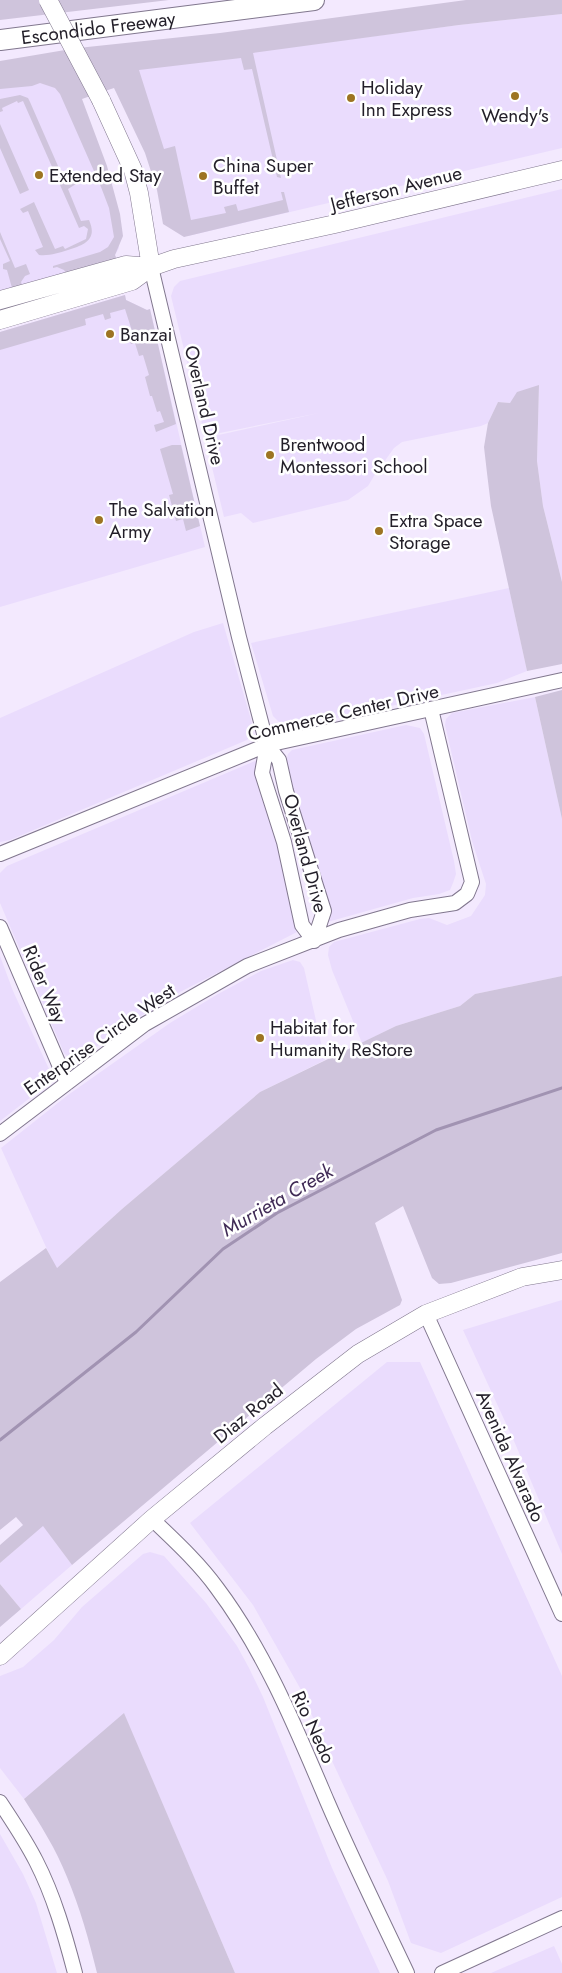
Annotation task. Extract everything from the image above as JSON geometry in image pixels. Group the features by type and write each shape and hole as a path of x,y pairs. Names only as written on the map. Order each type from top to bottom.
{"highway":[{"name":"Escondido Freeway","path":"0,40 314,0"}],"main road":[{"name":"Overland Drive","path":"48,0 101,100 132,170 139,193 151,267"},
{"name":"Jefferson Avenue","path":"0,320 132,281 151,267 174,259 334,224 562,170"},
{"name":"Jefferson Avenue","path":"0,300 126,264 151,267"},
{"name":"Diaz Road","path":"0,1656 152,1519 265,1426 358,1354 426,1314 522,1277 562,1270"}],"street":[{"name":"Overland Drive","path":"151,267 237,630 267,745 279,760 286,792 324,911 314,941"},
{"name":"Commerce Center Drive","path":"0,854 267,745 562,680"},
{"name":"Enterprise Circle West","path":"0,1134 145,1024 251,964 339,930 410,910 455,903 467,894 472,882 431,710"},
{"name":"Overland Drive","path":"267,745 262,773 284,842 302,925 314,941"},
{"name":"Rider Way","path":"0,927 67,1083"},
{"name":"Avenida Alvarado","path":"426,1314 562,1614"},
{"name":"Rio Nedo","path":"152,1519 184,1550 217,1588 256,1648 286,1708 407,1973"},
{"path":"0,1802 24,1838 37,1862 53,1902 75,1973"},
{"path":"442,1973 562,1918"}],"shaded area":[{"path":"0,0 169,0 0,20"},
{"path":"466,0 562,0 562,14 459,25 253,53 281,178 277,177 252,69 244,70 241,58 139,70 164,149 175,146 191,220 226,213 224,207 236,204 238,211 283,200 281,192 284,192 289,212 184,237 163,224 157,190 145,153 114,88 102,92 78,48 220,33"},
{"path":"562,14 562,148 188,236 171,173 137,67 459,25"},
{"path":"71,49 96,94 82,99 107,166 120,214 123,236 115,255 117,260 66,273 57,267 53,268 53,266 100,252 108,247 114,237 109,208 60,94 55,88 40,83 32,86 0,89 0,61"},
{"path":"56,79 110,197 119,248 115,255 117,260 0,291 0,84"},
{"path":"20,95 28,98 65,182 73,178 76,184 68,189 81,221 89,220 91,227 91,237 84,244 54,254 39,255 35,250 43,247 28,211 23,213 20,209 34,202 55,249 63,246 65,249 86,239 88,229 84,226 79,228 23,101 18,103 17,101 2,108 3,111 0,112 0,99"},
{"path":"0,124 29,190 20,194 0,148"},
{"path":"562,189 562,582 543,506 537,461 539,385 510,403 498,402 488,423 481,426 402,442 394,448 368,486 348,500 253,523 241,513 224,517 205,438 319,413 205,436 171,296 174,287 180,281"},
{"path":"0,232 15,268 26,264 30,274 25,276 21,282 22,285 12,288 7,270 3,269 3,264 10,261 0,239"},
{"path":"125,295 126,300 147,310 150,309 205,547 0,607 0,332"},
{"path":"125,295 126,300 147,310 150,309 176,424 156,432 154,425 164,422 160,411 157,412 152,396 150,396 145,377 149,375 143,355 139,356 135,343 131,344 130,342 138,340 135,330 132,331 125,309 110,313 111,318 105,320 103,314 85,319 86,325 0,350 0,332"},
{"path":"539,385 537,461 543,506 562,582 562,664 527,671 491,506 484,447 488,423 498,402 510,403 517,392"},
{"path":"172,445 181,445 200,526 186,531 183,519 176,521 169,495 173,494 160,449"},
{"path":"509,588 527,671 497,683 289,728 283,726 273,716 251,643"},
{"path":"223,623 252,723 252,733 247,740 10,840 0,842 0,718 194,632"},
{"path":"562,690 562,819 535,697"},
{"path":"535,697 562,819 562,976 475,994 460,1006 396,1026 362,1043 332,970 328,955 329,947 334,942 420,919 429,918 447,925 471,916 485,895 486,884 472,841 445,725 446,719 452,713"},
{"path":"406,725 420,728 424,734 454,861 456,874 453,883 450,890 439,894 413,898 324,922 320,919 286,761 288,754 292,750"},
{"path":"255,761 262,763 297,932 178,993 136,1019 76,1061 69,1058 64,1053 0,903 0,873 7,866"},
{"path":"0,956 13,991 49,1069 49,1080 44,1087 0,1121"},
{"path":"293,960 300,962 304,968 325,1060 260,1092 122,1209 56,1269 1,1148 68,1095 170,1023 261,971"},
{"path":"562,976 562,1253 451,1283 439,1284 432,1278 403,1206 375,1223 402,1300 400,1305 356,1329 316,1359 72,1565 43,1526 0,1563 0,1545 23,1525 16,1517 0,1530 0,1282 46,1248 57,1268 122,1209 260,1092 396,1026 460,1006 475,994"},
{"path":"562,1300 562,1554 514,1441 463,1330"},
{"path":"387,1362 420,1362 562,1676 562,1897 441,1953 411,1943 388,1881 300,1688 253,1605 190,1523"},
{"path":"43,1525 72,1565 21,1609 0,1584 0,1563"},
{"path":"150,1552 164,1556 206,1603 237,1646 263,1697 332,1868 380,1973 235,1973 124,1714 24,1799 0,1768 0,1676 23,1667 54,1640 82,1607 143,1554"},
{"path":"0,1584 21,1609 0,1627"},
{"path":"124,1713 235,1973 97,1973 84,1924 63,1867 42,1827 24,1799"},
{"path":"0,1834 23,1874 36,1903 57,1973 0,1973"},
{"path":"554,1946 562,1964 562,1973 491,1973"}],"waterway":[{"name":"Murrieta Creek","path":"0,1440 136,1332 223,1249 277,1213 436,1130 562,1088"}],"place":[{"name":"Wendy's","path":"515,96"},
{"name":"Holiday Inn Express","path":"351,98"},
{"name":"Extended Stay","path":"39,175"},
{"name":"China Super Buffet","path":"203,176"},
{"name":"Banzai","path":"110,334"},
{"name":"Brentwood Montessori School","path":"270,455"},
{"name":"The Salvation Army","path":"99,520"},
{"name":"Extra Space Storage","path":"379,531"},
{"name":"Habitat for Humanity ReStore","path":"260,1038"}]}
